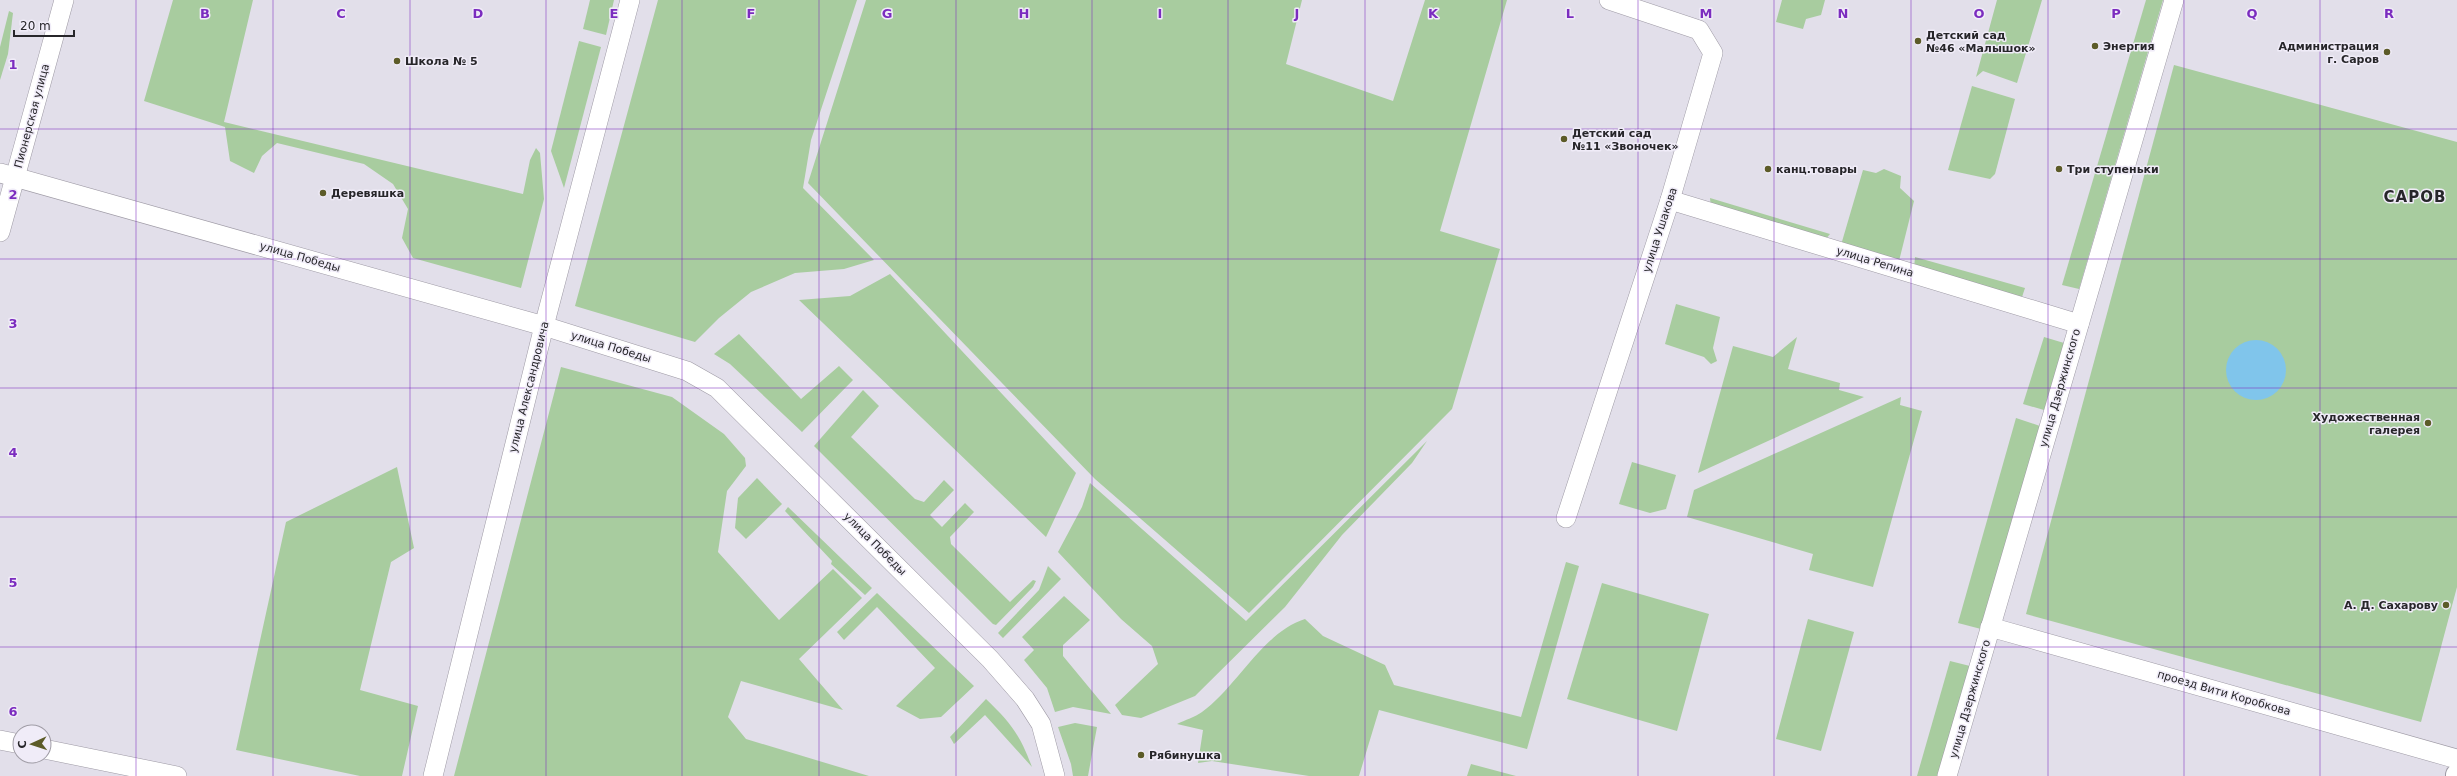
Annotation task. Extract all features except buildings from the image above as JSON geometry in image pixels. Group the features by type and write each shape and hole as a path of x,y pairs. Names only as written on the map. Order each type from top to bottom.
{"street":[{"name":"Пионерская улица","path":"0,232 8,175 64,0"},
{"name":"улица Александровича","path":"433,776 544,326 630,0"},
{"name":"улица Ушакова","path":"1566,518 1670,200 1713,53 1699,30 1613,0"},
{"name":"улица Дзержинского","path":"1947,776 2174,0"},
{"name":"улица Победы","path":"8,175 544,326 687,371 717,388 990,659 1025,699 1041,724 1055,776"},
{"name":"улица Репина","path":"1670,200 2079,324"},
{"name":"проезд Вити Коробкова","path":"1990,628 2457,759"},
{"path":"0,740 12,742"},
{"path":"52,751 177,776"}],"green space":[{"path":"173,0 253,0 224,122 523,194 530,160 536,148 540,153 544,199 521,288 413,258 402,238 408,209 393,184 364,164 277,143 262,156 254,173 230,161 225,127 144,101"},
{"path":"590,0 614,0 606,35 583,29"},
{"path":"658,0 857,0 811,140 803,188 874,260 844,269 795,273 751,292 719,318 695,342 575,306"},
{"path":"866,0 1302,0 1286,64 1393,101 1425,0 1507,0 1440,231 1500,249 1452,409 1249,613 1095,479 808,183"},
{"path":"1782,0 1825,0 1821,15 1806,19 1803,29 1776,22"},
{"path":"1997,0 2042,0 2017,83 1983,71 1976,77"},
{"path":"2146,0 2163,0 2079,289 2062,285"},
{"path":"9,11 13,13 8,54 0,80 0,47"},
{"path":"579,41 601,47 564,188 551,151"},
{"path":"2174,65 2457,142 2457,587 2421,722 2026,614"},
{"path":"1972,86 2015,99 1995,174 1990,179 1948,170"},
{"path":"1884,169 1901,176 1900,188 1914,201 1899,261 1841,245 1863,170 1876,173"},
{"path":"1710,198 1830,234 1825,240 1711,208"},
{"path":"1915,257 2025,288 2021,300 1914,269"},
{"path":"890,274 1076,473 1046,537 799,300 850,296"},
{"path":"1676,304 1720,317 1713,348 1717,361 1711,364 1704,357 1665,344"},
{"path":"739,334 801,399 839,366 853,380 802,432 730,364 714,354"},
{"path":"1797,337 1788,369 1840,383 1839,390 1864,397 1698,473 1733,346 1773,357"},
{"path":"2044,337 2064,343 2044,410 2023,404"},
{"path":"561,367 672,397 724,434 745,458 746,466 727,491 718,552 779,620 833,569 862,598 799,659 843,710 741,681 728,717 746,739 869,776 454,776"},
{"path":"863,390 879,406 851,437 915,499 924,502 944,480 954,490 930,515 942,527 965,503 974,512 950,537 951,544 1010,602 1033,580 1036,581 1033,587 996,625 993,624 814,446"},
{"path":"1901,397 1900,405 1922,411 1873,587 1809,570 1813,554 1687,517 1694,490"},
{"path":"2016,418 2040,426 1981,629 1958,623"},
{"path":"1427,441 1412,463 1342,535 1285,607 1195,696 1141,718 1122,715 1115,705 1158,664 1152,646 1121,619 1058,552 1082,507 1090,483 1246,621"},
{"path":"1632,462 1676,475 1666,509 1650,513 1619,504"},
{"path":"397,467 414,548 391,562 360,690 418,706 402,776 360,776 236,750 286,522"},
{"path":"757,478 782,504 746,539 735,528 738,498"},
{"path":"788,507 872,588 865,595 831,564 832,561 785,511"},
{"path":"1566,562 1579,566 1527,749 1379,710 1359,776 1309,776 1212,761 1198,763 1203,730 1177,724 1202,712 1227,689 1263,648 1276,636 1290,626 1305,619 1323,636 1385,665 1394,685 1521,717"},
{"path":"1048,566 1061,579 1003,638 998,633 1039,590"},
{"path":"1602,583 1709,614 1677,731 1567,699"},
{"path":"877,593 974,686 941,717 920,719 896,706 935,668 877,607 844,640 837,632"},
{"path":"1064,596 1090,620 1063,645 1063,656 1111,714 1073,707 1055,712 1047,688 1024,660 1034,650 1022,637"},
{"path":"1808,619 1854,632 1821,751 1776,739"},
{"path":"1950,661 1970,666 1938,776 1917,776"},
{"path":"986,699 1014,730 1032,767 985,715 954,744 950,737"},
{"path":"1075,723 1097,727 1088,776 1073,776 1071,764 1058,727"},
{"path":"1471,764 1516,776 1467,776"}],"water":[{"path":"2256,340 2273,345 2281,353 2286,370 2281,387 2273,395 2256,400 2239,395 2231,387 2226,370 2231,353 2239,345"}],"place":[{"name":"Детский сад №46 «Малышок»","path":"1918,41"},
{"name":"Энергия","path":"2095,46"},
{"name":"Администрация г. Саров","path":"2387,52"},
{"name":"Школа № 5","path":"397,61"},
{"name":"Детский сад №11 «Звоночек»","path":"1564,139"},
{"name":"канц.товары","path":"1768,169"},
{"name":"Три ступеньки","path":"2059,169"},
{"name":"Деревяшка","path":"323,193"},
{"name":"Художественная галерея","path":"2428,423"},
{"name":"А. Д. Сахарову","path":"2446,605"},
{"name":"Рябинушка","path":"1141,755"}],"district":[{"name":"САРОВ","path":"2415,197"}]}
